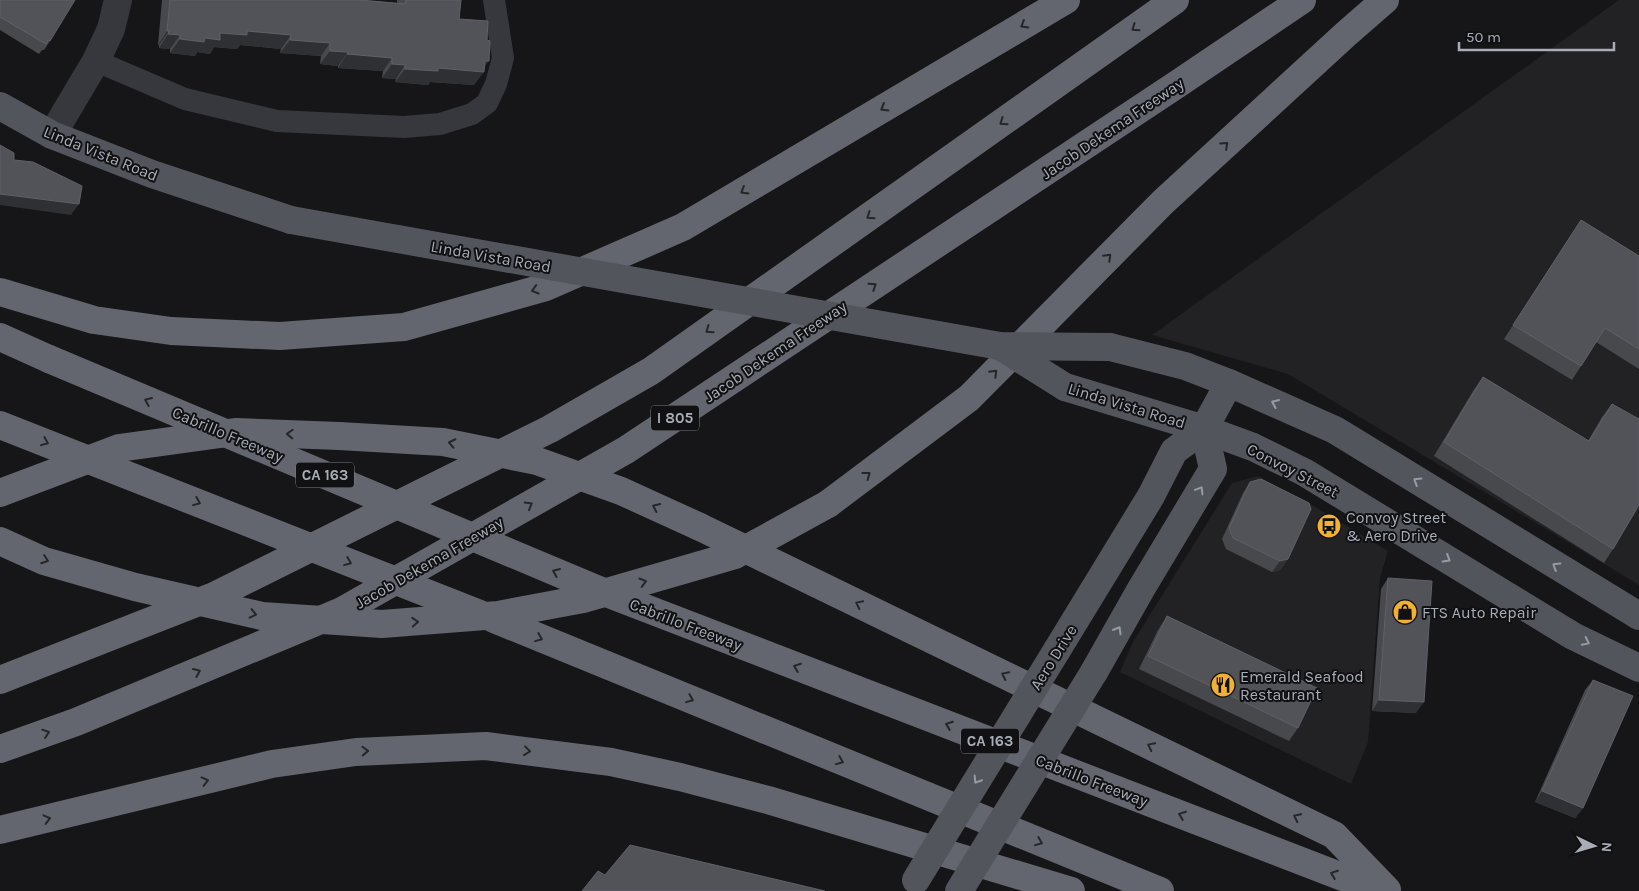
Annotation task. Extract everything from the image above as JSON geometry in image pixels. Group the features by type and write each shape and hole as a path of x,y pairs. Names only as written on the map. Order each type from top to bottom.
{"highway":[{"path":"0,292 94,320 171,331 280,336 404,328 546,287 683,227 1066,0"},
{"path":"0,680 214,596 550,430 643,376 1175,0"},
{"name":"Jacob Dekema Freeway","path":"0,749 76,722 342,611 626,450 1179,84 1302,0"},
{"path":"0,541 44,561 135,587 262,616 382,624 498,615 583,599 735,555 828,504 970,398 1163,202 1385,0"},
{"name":"Cabrillo Freeway","path":"0,337 600,591 1379,891"},
{"path":"0,425 494,620 1160,891"},
{"path":"0,494 119,448 234,432 443,442 537,461 621,491 700,527 1334,835 1388,891"},
{"path":"0,830 272,764 356,752 486,746 611,762 680,777 768,800 1071,891"}],"main road":[{"name":"Linda Vista Road","path":"0,106 52,135 152,174 291,220 1000,346 1110,347 1185,366 1229,383"},
{"name":"Linda Vista Road","path":"1000,346 1065,387 1204,429"},
{"name":"Aero Drive","path":"912,885 1151,496 1174,451 1204,429 1229,383"},
{"path":"1229,383 1335,430 1639,616"},
{"path":"959,891 1094,672 1213,469 1204,429"},
{"name":"Convoy Street","path":"1204,429 1256,449 1304,472 1573,636 1639,668"}],"street":[{"path":"52,135 96,61 111,29 118,0"},
{"path":"96,61 185,99 277,121 404,127 440,124 472,114 486,103 496,84 502,58 494,0"}],"shaded area":[{"path":"1619,0 1639,0 1639,585 1288,374 1152,335"},
{"path":"1258,476 1312,505 1388,551 1380,578 1368,742 1351,784 1120,672 1133,642 1232,483"}],"building":[{"path":"0,0 75,0 50,41 48,40 46,44 0,17"},
{"path":"170,0 360,0 405,4 406,0 461,0 459,19 488,21 489,61 485,61 484,72 438,68 438,71 405,69 405,65 392,64 392,58 330,51 330,43 290,40 291,35 247,31 247,35 220,33 220,40 205,38 204,42 180,39 180,35 168,34 169,31 167,31"},
{"path":"0,145 14,153 14,160 33,162 82,186 79,204 0,194"},
{"path":"1581,220 1639,256 1639,349 1605,328 1581,366 1513,325"},
{"path":"1483,377 1589,441 1612,404 1639,419 1639,505 1613,549 1444,442"},
{"path":"1261,479 1309,503 1311,509 1288,559 1280,561 1233,538 1229,528 1250,482"},
{"path":"1388,578 1432,581 1424,702 1379,700"},
{"name":"Emerald Seafood Restaurant","path":"1167,616 1317,688 1298,728 1148,656"},
{"path":"1593,680 1633,696 1583,808 1542,791"},
{"path":"630,845 825,891 582,891 598,871 605,875"}],"place":[{"name":"Convoy Street & Aero Drive","path":"1329,526"},
{"name":"FTS Auto Repair","path":"1405,612"},
{"name":"Emerald Seafood Restaurant","path":"1223,685"}]}
